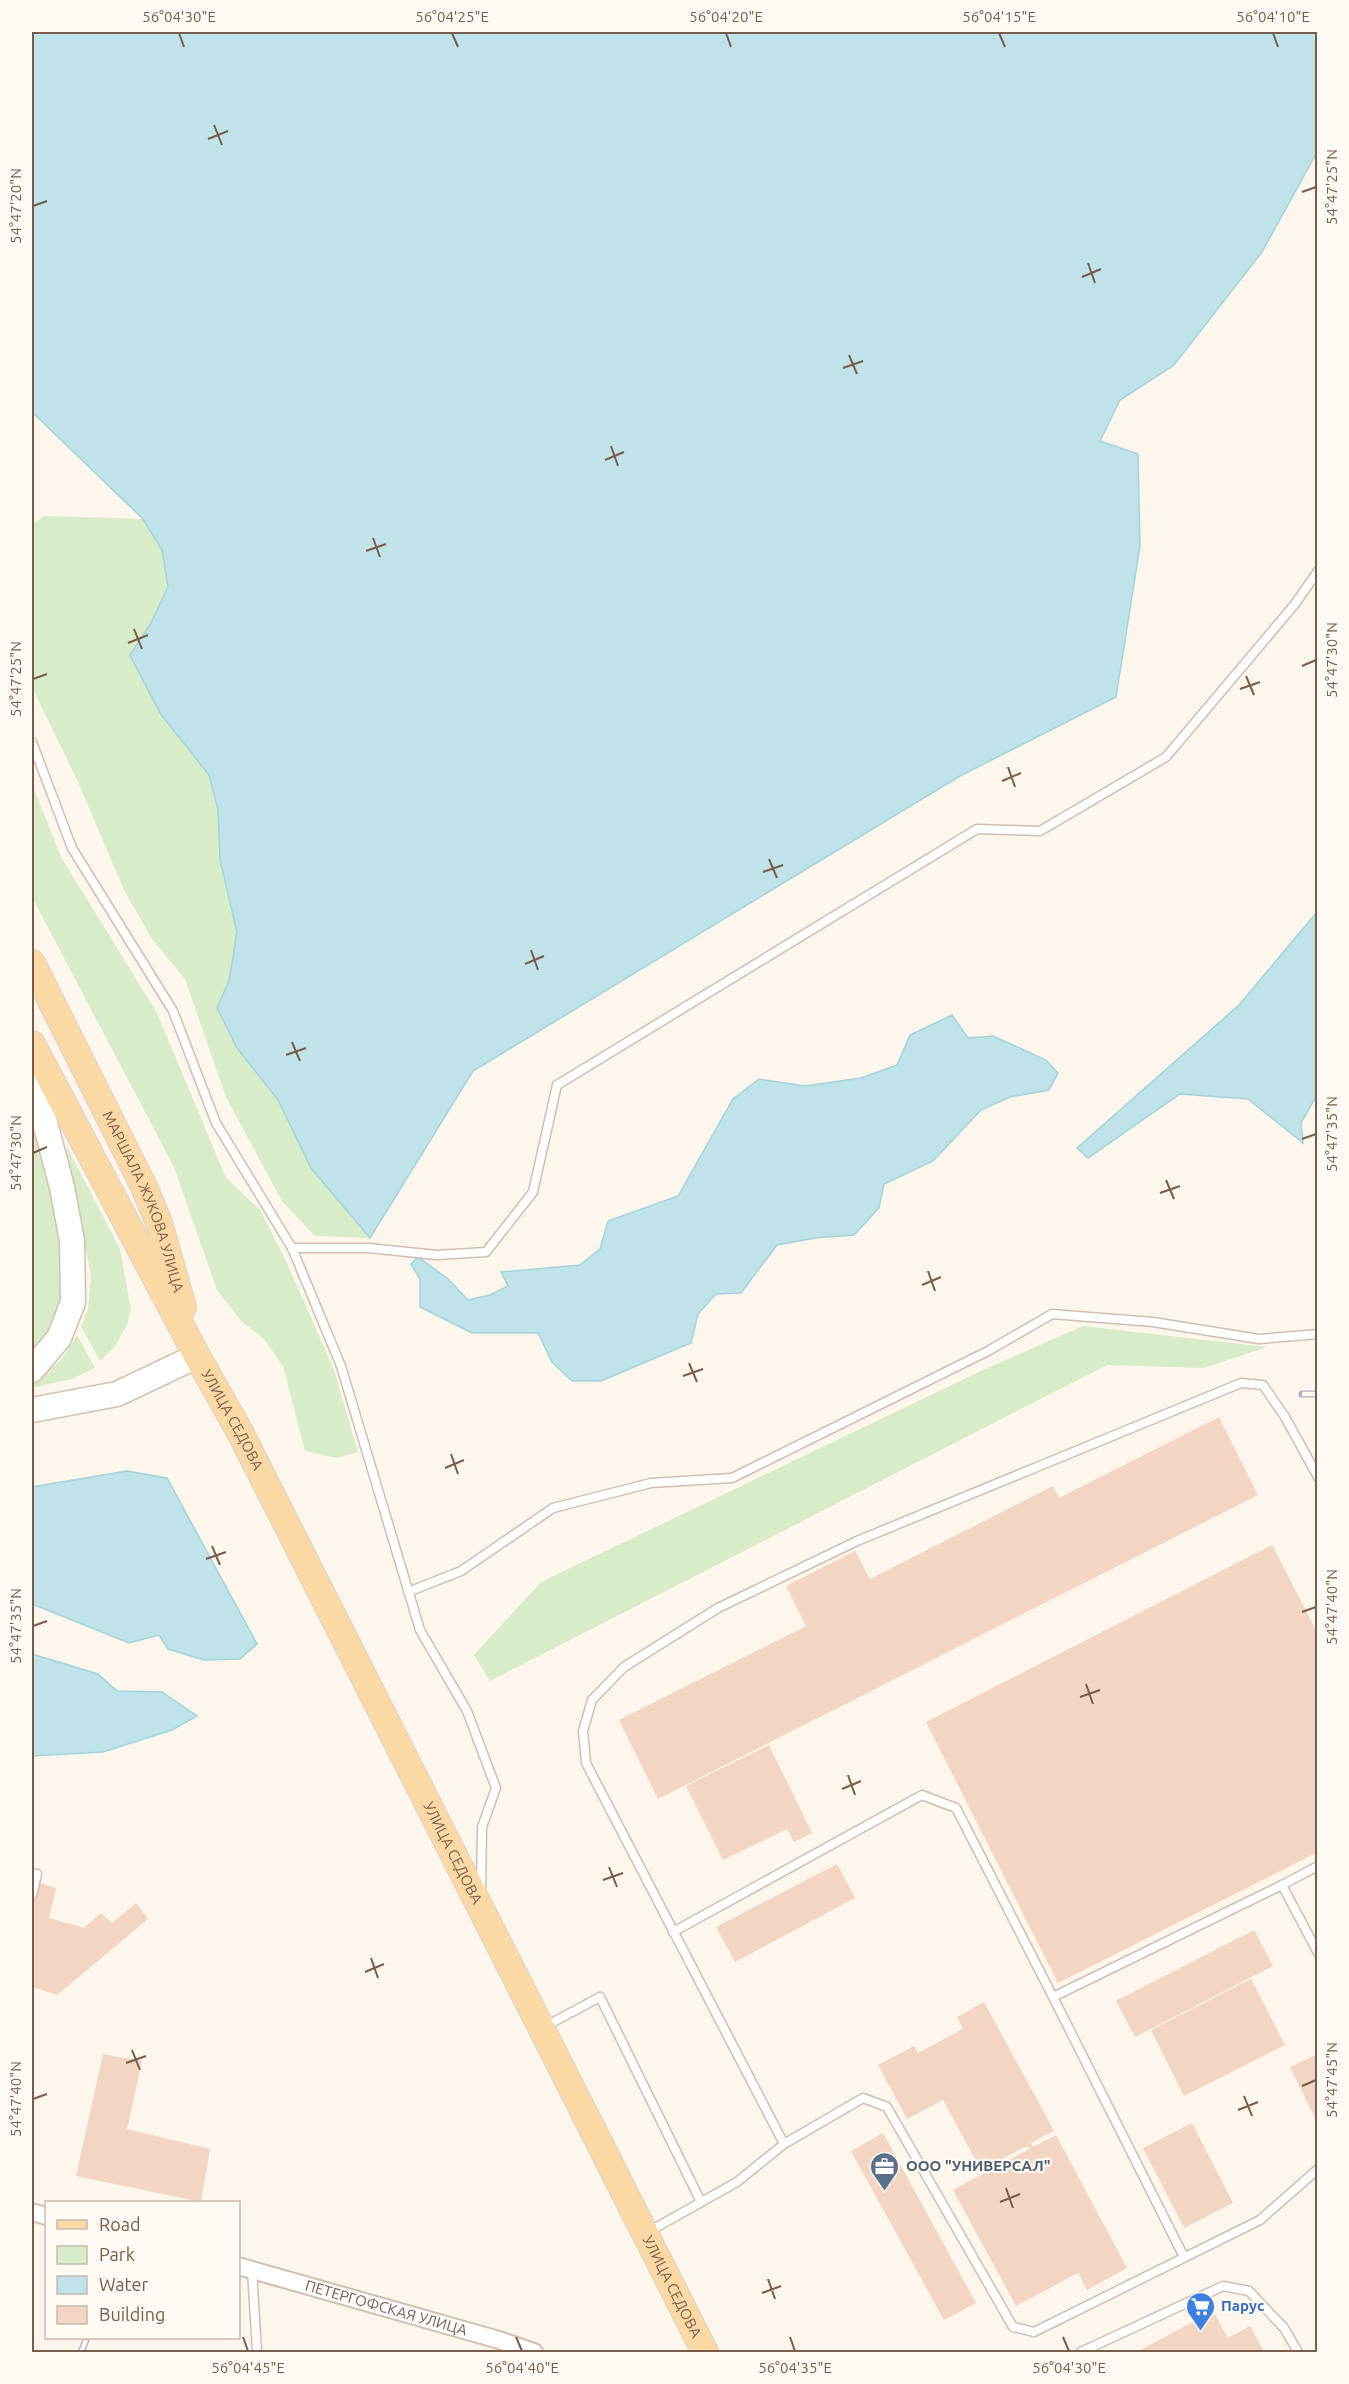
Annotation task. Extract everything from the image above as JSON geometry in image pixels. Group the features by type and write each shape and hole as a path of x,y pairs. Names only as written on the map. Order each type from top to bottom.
{"main road":[{"name":"МАРШАЛА ЖУКОВА УЛИЦА","path":"32,963 144,1187 159,1223 196,1356"},
{"name":"МАРШАЛА ЖУКОВА УЛИЦА","path":"32,1044 196,1356"},
{"path":"32,1074 62,1187 72,1241 73,1302 59,1338 32,1370"},
{"path":"32,1410 117,1394 196,1356"},
{"name":"УЛИЦА СЕДОВА","path":"196,1356 241,1434 705,2352"}],"street":[{"name":"ПЕТЕРГОФСКАЯ УЛИЦА","path":"245,2268 499,2340 526,2351"}],"lane":[{"path":"291,1248 368,1248 437,1255 486,1252 532,1192 557,1085 977,829 1040,831 1166,757 1295,604 1317,571"},
{"path":"32,742 72,848 173,1011 216,1123 291,1248 340,1366 420,1630 467,1711 496,1788 482,1827 481,1910"},
{"path":"408,1592 460,1571 553,1508 651,1483 732,1478 988,1351 1052,1314 1153,1323 1259,1339 1317,1334"},
{"path":"784,2144 586,1763 583,1731 592,1700 624,1667 718,1608 856,1541 1240,1383 1263,1385 1285,1417 1317,1477"},
{"path":"673,1932 922,1795 956,1808 1184,2258"},
{"path":"1053,1996 1317,1866"},
{"path":"32,1873 37,1875 32,1895"},
{"path":"1282,1885 1317,1953"},
{"path":"541,2029 600,1997 702,2202"},
{"path":"645,2234 737,2182 784,2144 863,2098 887,2107 1013,2327 1034,2332 1260,2220 1317,2169"},
{"path":"245,2268 256,2352"},
{"path":"1081,2352 1223,2286 1249,2292 1284,2328 1298,2352"}],"green space":[{"path":"44,516 143,519 162,550 168,587 151,623 130,655 160,713 209,775 218,809 220,860 237,932 229,981 217,1008 237,1048 278,1100 311,1168 370,1238 315,1236 282,1201 226,1097 185,979 152,939 124,890 78,782 32,687 32,525"},
{"path":"32,784 61,857 157,1013 226,1178 260,1210 286,1261 334,1370 358,1452 337,1458 305,1451 283,1366 264,1339 241,1321 217,1290 174,1167 32,897"},
{"path":"32,1113 69,1281 53,1332 32,1352"},
{"path":"66,1145 120,1249 131,1309 127,1325 115,1346 100,1361 81,1326 88,1309 91,1276"},
{"path":"1083,1326 1267,1347 1204,1368 1107,1365 490,1681 474,1655 541,1582 983,1370"},
{"path":"77,1335 95,1368 72,1379 32,1388 32,1384 62,1359"}],"water":[{"path":"32,32 1317,32 1317,152 1262,252 1174,365 1120,400 1100,441 1138,454 1140,546 1116,697 960,776 473,1071 370,1238 311,1168 278,1100 237,1048 217,1008 229,981 237,932 220,860 218,809 209,775 160,713 130,655 151,623 168,587 162,550 143,519 32,412"},
{"path":"1317,912 1317,1095 1301,1123 1303,1143 1248,1099 1180,1094 1088,1158 1077,1148 1239,1005"},
{"path":"952,1015 968,1038 993,1036 1046,1060 1058,1073 1049,1090 1010,1097 981,1110 933,1161 884,1184 879,1208 854,1235 815,1238 777,1245 741,1293 716,1294 698,1314 691,1343 601,1381 572,1381 552,1362 538,1333 472,1333 420,1307 420,1279 411,1264 418,1257 448,1279 468,1300 490,1295 508,1286 501,1272 580,1265 600,1249 608,1221 678,1196 733,1099 759,1079 805,1086 861,1078 897,1065 910,1035"},
{"path":"127,1471 167,1478 257,1644 240,1659 204,1660 168,1649 159,1635 129,1643 32,1604 32,1487"},
{"path":"32,1654 98,1674 117,1691 162,1692 197,1716 172,1730 103,1752 32,1756"}],"building":[{"path":"1219,1417 1258,1495 658,1799 619,1720 806,1626 786,1586 855,1551 870,1579 1053,1486 1059,1498"},
{"path":"1272,1545 1318,1634 1318,1852 1058,1983 926,1722"},
{"path":"769,1745 812,1833 794,1842 787,1829 723,1860 686,1786"},
{"path":"837,1864 855,1898 735,1962 716,1927"},
{"path":"37,1882 56,1888 49,1918 84,1928 101,1913 112,1923 136,1903 148,1919 57,1995 32,1987 32,1902"},
{"path":"1254,1930 1273,1966 1135,2037 1116,2001"},
{"path":"1251,1979 1285,2045 1184,2096 1151,2030"},
{"path":"984,2002 1054,2131 1031,2143 1033,2147 1056,2135 1127,2268 1087,2290 1078,2273 1016,2306 953,2190 1029,2149 1027,2146 981,2170 943,2100 907,2119 878,2065 914,2046 918,2053 963,2029 957,2017"},
{"path":"103,2054 142,2061 127,2129 210,2149 201,2201 76,2176"},
{"path":"1318,2054 1318,2124 1290,2067"},
{"path":"1192,2123 1233,2203 1184,2228 1143,2148"},
{"path":"883,2133 976,2303 944,2320 851,2151"},
{"name":"Парус","path":"1213,2311 1228,2338 1250,2326 1264,2352 1137,2352"}],"railway":[{"path":"1302,1394 1318,1394"},
{"path":"81,2352 86,2340"}],"place":[{"name":"ООО \"УНИВЕРСАЛ\"","path":"885,2192"},
{"name":"Парус","path":"1200,2332"}]}
